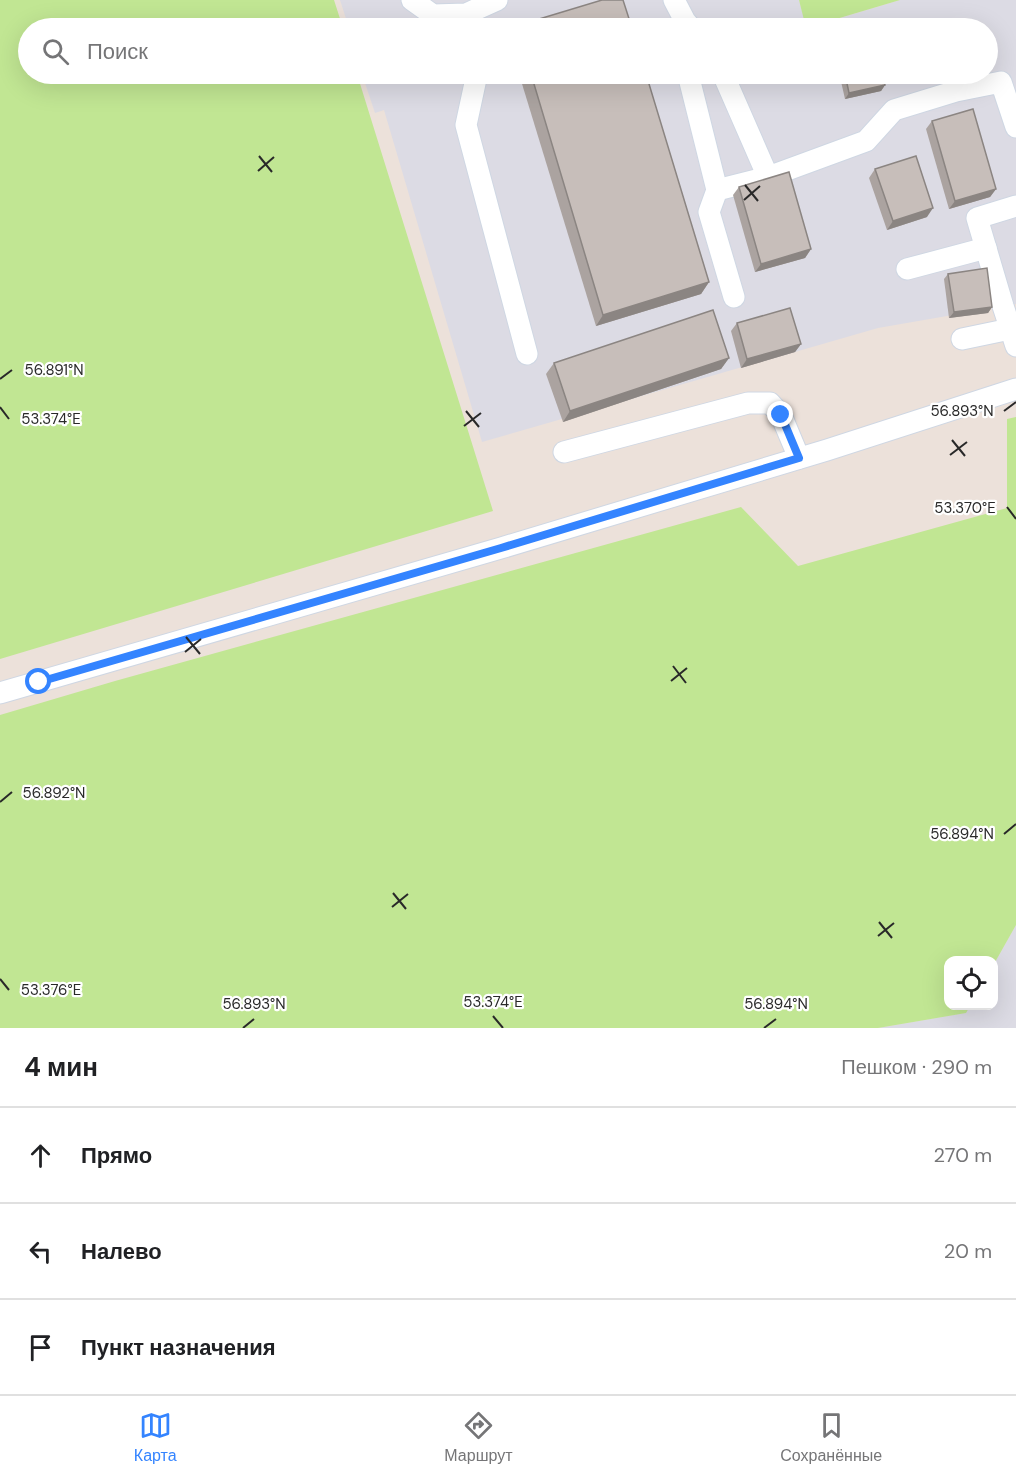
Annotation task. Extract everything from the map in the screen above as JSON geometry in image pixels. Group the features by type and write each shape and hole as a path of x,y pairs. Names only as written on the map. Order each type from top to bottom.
{"lane":[{"path":"412,0 434,15 450,18"},
{"path":"471,18 498,0"},
{"path":"674,0 683,18"},
{"path":"998,82 1000,82 1016,126"},
{"path":"475,84 466,125 526,354"},
{"path":"690,84 717,190 709,212 734,297"},
{"path":"727,84 768,177"},
{"path":"717,190 768,177 866,141 894,110 956,91 990,84"},
{"path":"962,339 1013,337 977,218 1016,206"},
{"path":"907,269 986,248"},
{"path":"2,688 501,548 799,458 1016,389"},
{"path":"564,452 748,403 770,403 781,415 799,458"}],"shaded area":[{"path":"340,0 799,0 804,18 346,18"},
{"path":"900,0 1016,0 1016,304 878,328 482,442 384,110 375,113 365,84 998,84 998,18 840,18"},
{"path":"1016,925 1016,1028 878,1028 965,1013 967,1010 998,1010 998,957"}],"green space":[{"path":"0,0 334,0 340,18 18,18 18,84 360,84 493,511 0,659"},
{"path":"799,0 900,0 840,18 804,18"},
{"path":"1016,417 1016,925 998,957 944,956 944,1010 968,1010 966,1013 878,1028 0,1028 0,715 741,507 798,566 1007,508 1007,419"}],"building":[{"path":"602,0 623,0 629,18 542,18"},
{"path":"534,84 649,84 709,282 603,315"},
{"path":"847,84 885,85 849,93"},
{"path":"973,109 996,189 955,201 932,121"},
{"path":"916,156 933,208 893,221 875,169"},
{"path":"789,172 811,249 761,264 739,187"},
{"path":"987,268 992,307 954,312 948,274"},
{"path":"790,308 801,344 747,359 737,323"},
{"path":"713,310 729,358 570,411 554,363"}],"route":[{"path":"39,682 501,548 799,458 781,415"}]}
